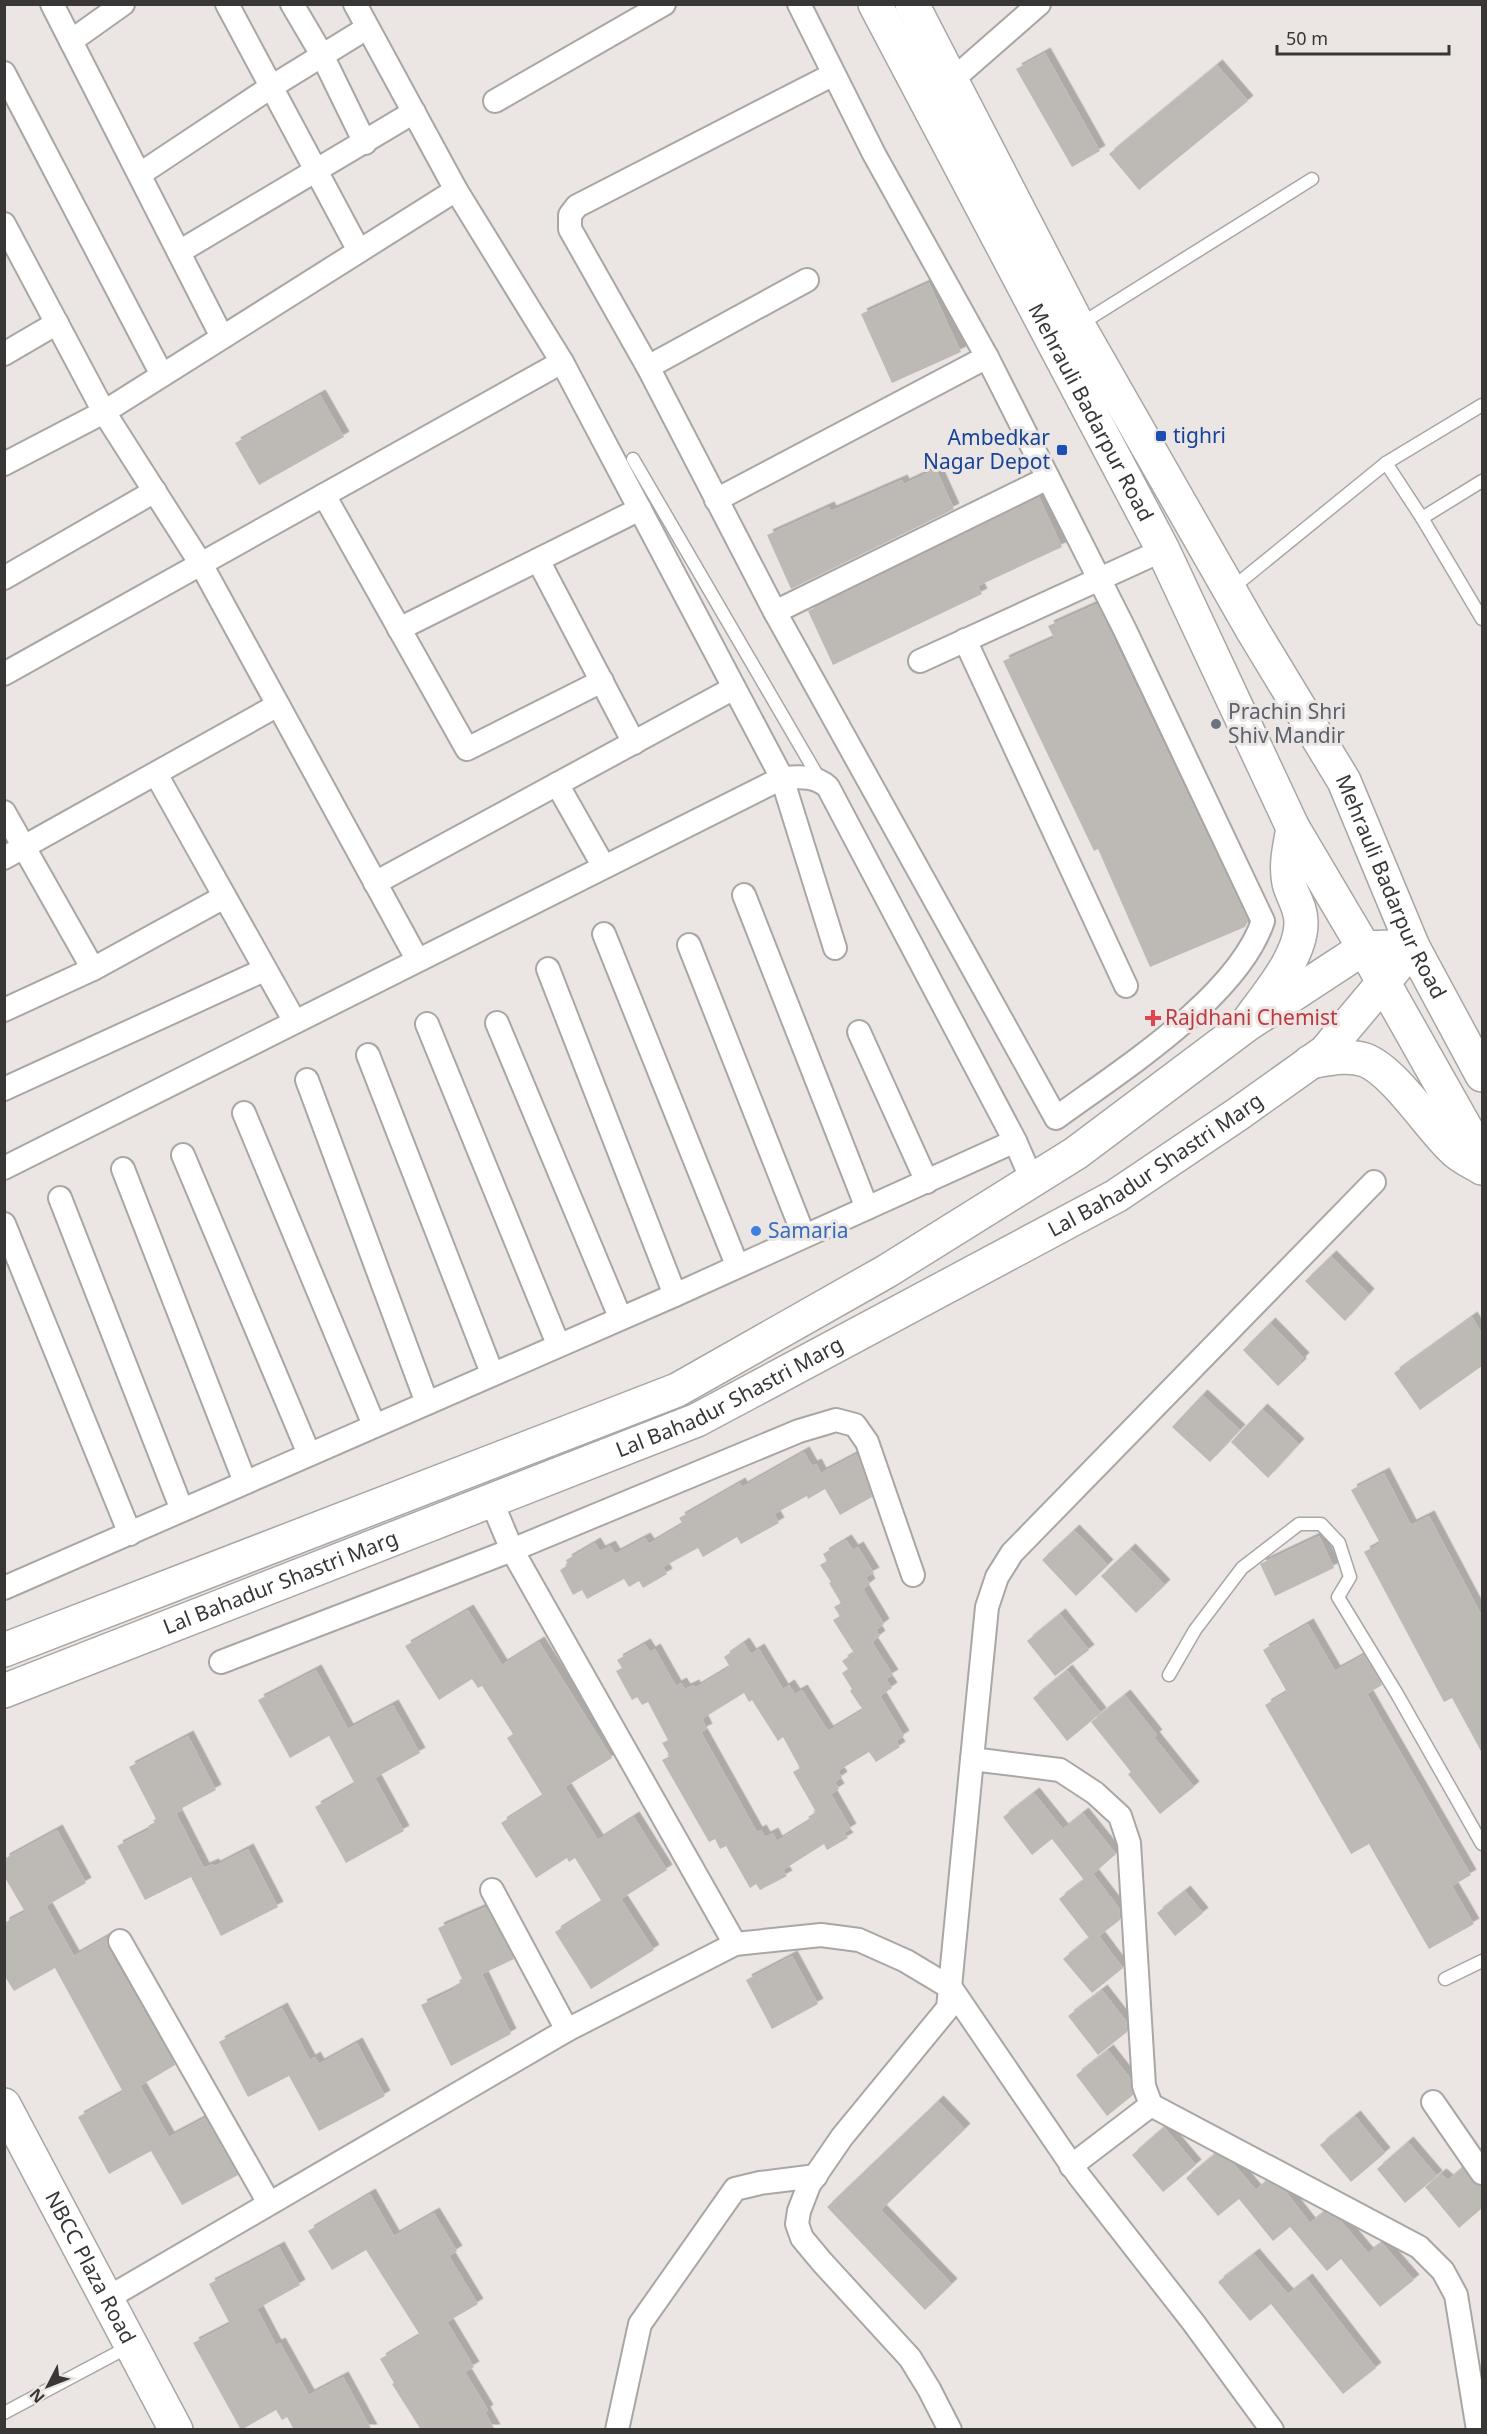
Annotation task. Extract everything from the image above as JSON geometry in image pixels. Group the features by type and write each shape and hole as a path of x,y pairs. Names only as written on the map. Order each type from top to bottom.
{"main road":[{"name":"Mehrauli Badarpur Road","path":"875,4 1065,333 1103,367 1230,590 1344,781 1413,947 1482,1075"},
{"name":"Mehrauli Badarpur Road","path":"912,4 951,81 1162,550 1293,828 1364,948 1482,1158"},
{"path":"1245,1026 1293,956 1299,938 1301,922 1298,905 1289,885 1287,869 1293,828"},
{"path":"1364,948 1413,947"},
{"name":"Lal Bahadur Shastri Marg","path":"4,1691 697,1420 1116,1196 1238,1114 1324,1052 1413,947"},
{"name":"Lal Bahadur Shastri Marg","path":"4,1650 677,1390 887,1271 1008,1197 1076,1153 1245,1026 1364,948"},
{"path":"1310,1062 1343,1057 1373,1064 1390,1079 1454,1150 1482,1168"},
{"name":"NBCC Plaza Road","path":"4,2105 176,2430"}],"street":[{"path":"52,4 222,337"},
{"path":"71,41 123,4"},
{"path":"227,4 359,251"},
{"path":"292,4 322,55 364,143"},
{"path":"355,4 456,190 562,362 782,778 835,948"},
{"path":"799,4 834,74 874,154 987,357 1099,579 1263,921 1252,947 1210,999 1155,1045 1056,1118 775,612 648,366 570,229 570,215 577,206 834,74"},
{"path":"951,81 1039,4"},
{"path":"495,101 660,5"},
{"path":"140,174 271,87 367,28"},
{"path":"4,73 162,375"},
{"path":"179,252 317,172 414,112"},
{"path":"4,464 104,412 456,190"},
{"path":"4,224 11,253 57,323 104,412 201,564 417,959"},
{"path":"648,366 807,280"},
{"path":"4,354 57,323"},
{"path":"716,500 987,357"},
{"path":"4,674 562,362"},
{"path":"775,612 1048,478"},
{"path":"4,578 155,491"},
{"path":"324,495 467,749 602,681"},
{"path":"399,629 640,509"},
{"path":"920,661 1162,550"},
{"path":"538,560 634,742"},
{"path":"965,640 1126,986"},
{"path":"375,883 734,688"},
{"path":"14,853 278,705"},
{"path":"156,774 295,1022"},
{"path":"4,1168 782,778 803,777 820,780 828,787 1015,1141 1032,1180"},
{"path":"558,784 604,867"},
{"path":"4,812 14,853 93,969"},
{"path":"744,895 867,1208"},
{"path":"4,1010 93,969 225,897"},
{"path":"604,934 737,1265"},
{"path":"689,945 804,1236"},
{"path":"548,969 675,1295"},
{"path":"4,1089 264,970"},
{"path":"497,1023 620,1317"},
{"path":"427,1024 558,1344"},
{"path":"859,1032 927,1182"},
{"path":"368,1055 492,1373"},
{"path":"307,1080 427,1403"},
{"path":"244,1113 375,1425"},
{"path":"4,1588 558,1344 675,1295 1015,1141"},
{"path":"183,1155 309,1454"},
{"path":"123,1169 245,1482"},
{"path":"950,2430 910,2358 802,2238 797,2224 799,2211 809,2185 842,2137 948,2008 987,1607 997,1577 1012,1553 1374,1182"},
{"path":"60,1198 182,1510"},
{"path":"4,1224 130,1534"},
{"path":"221,1662 512,1550 799,1431 836,1420 855,1425 867,1442 913,1575"},
{"path":"491,1500 512,1550 735,1944"},
{"path":"972,1759 1060,1770 1095,1793 1120,1816 1129,1843 1144,2086 1151,2105 1419,2247 1443,2271 1456,2295 1478,2430"},
{"path":"492,1890 567,2030"},
{"path":"106,2299 567,2030 735,1944 821,1935 859,1940 906,1961 951,1989 1071,2166 1193,2322 1272,2430"},
{"path":"120,1941 269,2203"},
{"path":"1433,2102 1482,2173"},
{"path":"1071,2166 1151,2105"},
{"path":"617,2430 640,2324 735,2189 760,2183 816,2176"}],"lane":[{"path":"1065,333 1312,179"},
{"path":"1230,590 1386,463 1482,405"},
{"path":"633,459 820,780"},
{"path":"1386,463 1422,518 1482,619"},
{"path":"1422,518 1482,481"},
{"path":"1169,1675 1195,1630 1242,1568 1299,1524 1321,1524 1339,1543 1350,1577 1338,1597 1481,1837"},
{"path":"1445,1979 1482,1961"},
{"path":"4,2413 131,2345"}],"building":[{"path":"1045,53 1100,151 1072,167 1016,69"},
{"path":"1217,65 1248,101 1139,190 1109,154"},
{"path":"929,283 961,352 892,383 861,314"},
{"path":"320,395 344,437 259,485 235,443"},
{"path":"936,469 954,509 791,589 767,535 829,507 831,511 902,480 904,484"},
{"path":"1039,497 1062,547 978,586 982,594 833,665 808,611"},
{"path":"1097,604 1248,921 1245,927 1150,967 1098,849 1094,851 1003,661 1054,638 1048,626"},
{"path":"1331,1256 1369,1294 1345,1321 1305,1281"},
{"path":"1472,1317 1482,1334 1482,1366 1420,1410 1394,1373"},
{"path":"1270,1323 1304,1358 1301,1364 1278,1386 1243,1350"},
{"path":"1202,1395 1240,1430 1210,1462 1172,1427"},
{"path":"1262,1409 1299,1444 1268,1478 1231,1442"},
{"path":"804,1452 812,1466 816,1464 821,1473 857,1454 872,1497 840,1515 825,1489 774,1514 779,1523 741,1544 737,1537 703,1557 698,1548 663,1567 667,1574 643,1588 639,1581 629,1587 624,1579 587,1599 582,1590 573,1595 560,1570 568,1565 566,1560 595,1543 600,1551 610,1546 615,1554 645,1538 649,1544 683,1524 679,1518 740,1483 742,1487"},
{"path":"1384,1473 1411,1525 1429,1516 1482,1616 1482,1753 1452,1698 1444,1702 1364,1552 1380,1543 1351,1490"},
{"path":"1074,1530 1108,1565 1076,1596 1042,1560"},
{"path":"1319,1536 1334,1568 1275,1596 1260,1564"},
{"path":"846,1540 853,1550 858,1547 874,1573 866,1577 870,1584 863,1589 884,1624 876,1630 880,1636 872,1642 893,1675 886,1679 892,1688 880,1696 904,1736 896,1741 900,1747 876,1762 869,1752 838,1771 842,1777 835,1782 839,1789 831,1794 851,1829 844,1833 848,1838 827,1850 824,1844 783,1870 787,1876 760,1890 756,1884 750,1888 726,1846 720,1849 715,1839 709,1842 662,1760 670,1756 662,1743 668,1740 648,1702 642,1705 637,1697 632,1700 616,1671 622,1668 617,1660 645,1644 650,1652 655,1649 676,1686 681,1683 685,1689 694,1685 695,1688 730,1667 724,1657 744,1643 751,1654 759,1649 783,1689 789,1685 795,1694 802,1690 828,1731 863,1710 850,1691 852,1689 842,1673 848,1669 842,1661 854,1653 833,1620 840,1616 834,1607 841,1603 820,1565 827,1561 823,1554","holes":["744,1693 749,1702 752,1700 778,1741 783,1737 800,1768 793,1772 816,1812 808,1817 811,1820 777,1841 773,1833 765,1837 761,1830 757,1832 701,1732 707,1729 702,1719"]},
{"path":"1130,1549 1165,1585 1136,1613 1101,1576"},
{"path":"468,1610 502,1665 539,1642 612,1758 565,1787 598,1840 634,1817 667,1870 621,1899 654,1950 591,1989 555,1932 602,1902 575,1858 569,1862 567,1858 536,1878 501,1823 543,1796 507,1738 513,1734 482,1686 478,1688 472,1679 439,1700 405,1646"},
{"path":"1060,1614 1089,1650 1055,1676 1027,1641"},
{"path":"1308,1624 1335,1671 1364,1655 1382,1685 1367,1694 1471,1875 1452,1886 1474,1924 1429,1949 1369,1844 1351,1854 1265,1705 1287,1692 1263,1650"},
{"path":"316,1670 348,1729 393,1705 420,1753 375,1778 404,1831 346,1863 315,1807 355,1784 329,1736 290,1758 258,1700"},
{"path":"1067,1670 1101,1713 1067,1741 1033,1698"},
{"path":"1125,1695 1157,1735 1154,1737 1194,1787 1160,1814 1128,1774 1131,1772 1091,1722"},
{"path":"188,1736 216,1790 176,1813 204,1868 213,1864 215,1866 248,1849 278,1907 221,1936 191,1877 145,1900 117,1846 150,1829 148,1826 157,1821 129,1767"},
{"path":"1034,1793 1063,1829 1083,1813 1116,1854 1093,1874 1119,1908 1120,1920 1099,1936 1123,1968 1092,1993 1063,1959 1089,1938 1059,1899 1084,1880 1052,1839 1032,1855 1003,1817"},
{"path":"57,1830 86,1883 46,1906 74,1956 107,1937 108,1948 175,2065 140,2086 169,2137 205,2118 238,2175 182,2205 151,2151 109,2174 78,2117 123,2092 55,1968 14,1991 4,1975 4,1923 25,1912 4,1876 4,1859"},
{"path":"1185,1891 1203,1913 1175,1936 1157,1913"},
{"path":"486,1907 514,1959 482,1974 511,2034 451,2066 421,2005 455,1989 454,1986 463,1981 438,1928"},
{"path":"792,1956 818,2004 772,2029 746,1980"},
{"path":"1102,1990 1126,2021 1127,2032 1098,2055 1068,2016"},
{"path":"282,2008 310,2060 315,2057 319,2064 357,2043 385,2096 319,2131 289,2076 248,2097 219,2042"},
{"path":"1108,2050 1130,2078 1133,2095 1107,2116 1076,2075"},
{"path":"938,2101 965,2129 881,2210 952,2284 925,2310 827,2207"},
{"path":"1355,2116 1385,2153 1351,2182 1320,2145"},
{"path":"1164,2127 1196,2165 1163,2192 1132,2155"},
{"path":"1408,2142 1437,2176 1405,2203 1377,2169"},
{"path":"1215,2154 1234,2164 1256,2190 1266,2181 1286,2192 1310,2223 1324,2212 1341,2221 1368,2253 1382,2243 1414,2280 1380,2307 1341,2259 1327,2271 1290,2227 1273,2241 1239,2199 1218,2216 1186,2178"},
{"path":"1462,2168 1471,2181 1482,2188 1482,2208 1459,2228 1425,2187 1441,2174 1448,2180"},
{"path":"370,2194 394,2236 434,2213 457,2251 449,2256 478,2304 447,2322 474,2367 465,2372 488,2410 485,2412 495,2430 421,2430 392,2384 394,2383 380,2359 420,2335 366,2250 332,2270 308,2231"},
{"path":"279,2247 300,2285 257,2309 276,2345 280,2343 309,2395 343,2377 372,2430 294,2430 287,2417 282,2420 276,2410 241,2430 193,2343 230,2324 209,2284"},
{"path":"1254,2254 1288,2294 1307,2279 1376,2368 1343,2394 1271,2304 1250,2321 1218,2282"}],"place":[{"name":"tighri","path":"1161,436"},
{"name":"Ambedkar Nagar Depot","path":"1062,450"},
{"name":"Prachin Shri Shiv Mandir","path":"1216,724"},
{"name":"Rajdhani Chemist","path":"1153,1018"},
{"name":"Samaria","path":"756,1231"}]}
